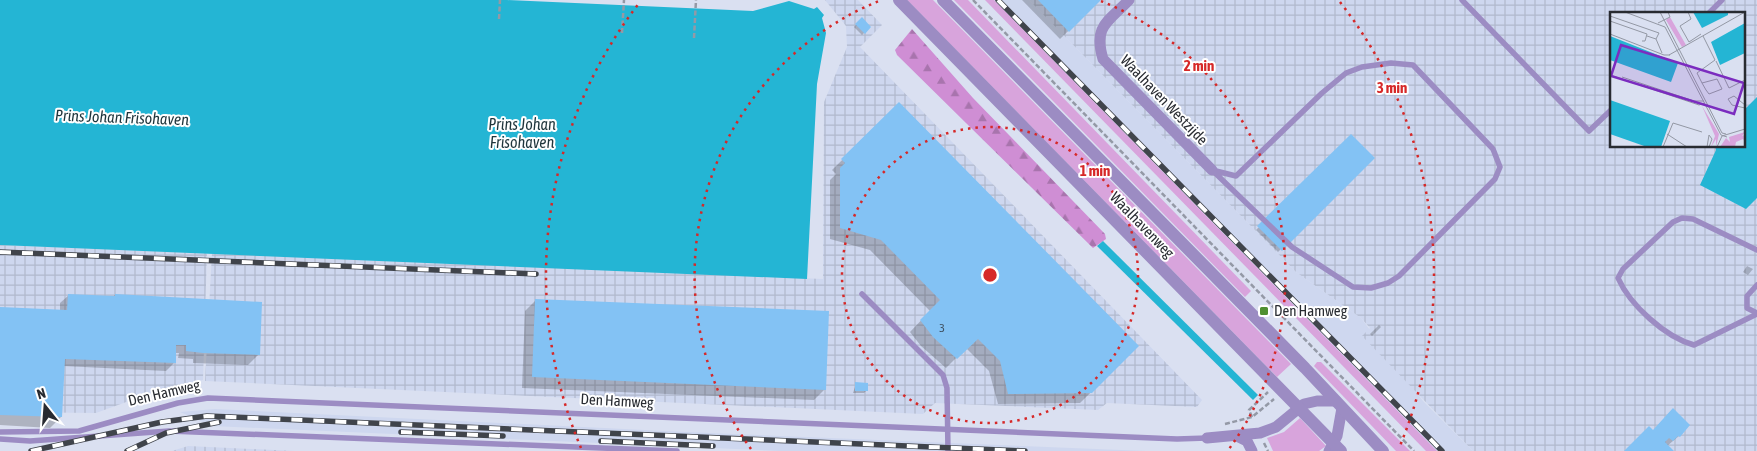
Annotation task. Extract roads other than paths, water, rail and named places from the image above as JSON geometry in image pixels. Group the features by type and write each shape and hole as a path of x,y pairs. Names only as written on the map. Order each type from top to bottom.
{"street":[{"name":"Waalhavenweg","path":"900,0 1298,408 1335,449"},
{"name":"Waalhavenweg","path":"943,0 1383,451"},
{"name":"Waalhaven Westzijde","path":"1130,0 1100,29 1098,43 1103,59 1212,170"},
{"name":"Den Hamweg","path":"1208,438 1260,433 1276,427 1298,408 1317,400 1339,404"},
{"path":"1335,449 1341,423 1339,404"},
{"path":"1236,436 1247,441 1252,451"}],"lane":[{"path":"1462,0 1589,131 1610,111"},
{"path":"1710,12 1722,0"},
{"path":"1391,63 1413,65 1493,149 1500,167 1495,179 1399,276 1388,283 1371,288 1353,287 1292,247 1212,170 1236,176 1322,93 1346,73 1362,67 1391,63"},
{"path":"1757,250 1693,219 1682,218 1673,222 1623,269 1618,278 1623,289 1662,330 1678,340 1694,345 1757,314"},
{"path":"1757,285 1746,296 1748,308 1757,314"},
{"path":"862,294 943,375 947,388 948,451"},
{"name":"Den Hamweg","path":"0,432 79,431 178,403 208,398 948,431 1177,439 1208,438"},
{"name":"Den Hamweg","path":"0,439 30,441 169,430 677,451"}],"water":[{"name":"Prins Johan Frisohaven","path":"0,0 507,0 753,11 789,1 814,9 817,7 824,15 822,18 826,33 817,84 807,279 0,245"},
{"path":"1757,97 1757,198 1746,209 1700,185 1716,148 1744,148 1744,110"},
{"path":"1103,241 1258,395 1253,400 1097,246"}],"railway":[{"path":"998,0 1442,451"},
{"path":"0,252 536,274"},
{"path":"31,451 162,422 207,416 1025,451"},
{"path":"127,451 166,433 219,422"},
{"path":"401,432 503,436"},
{"path":"601,441 713,446"}],"place":[{"name":"Den Hamweg","path":"1264,311"}]}
